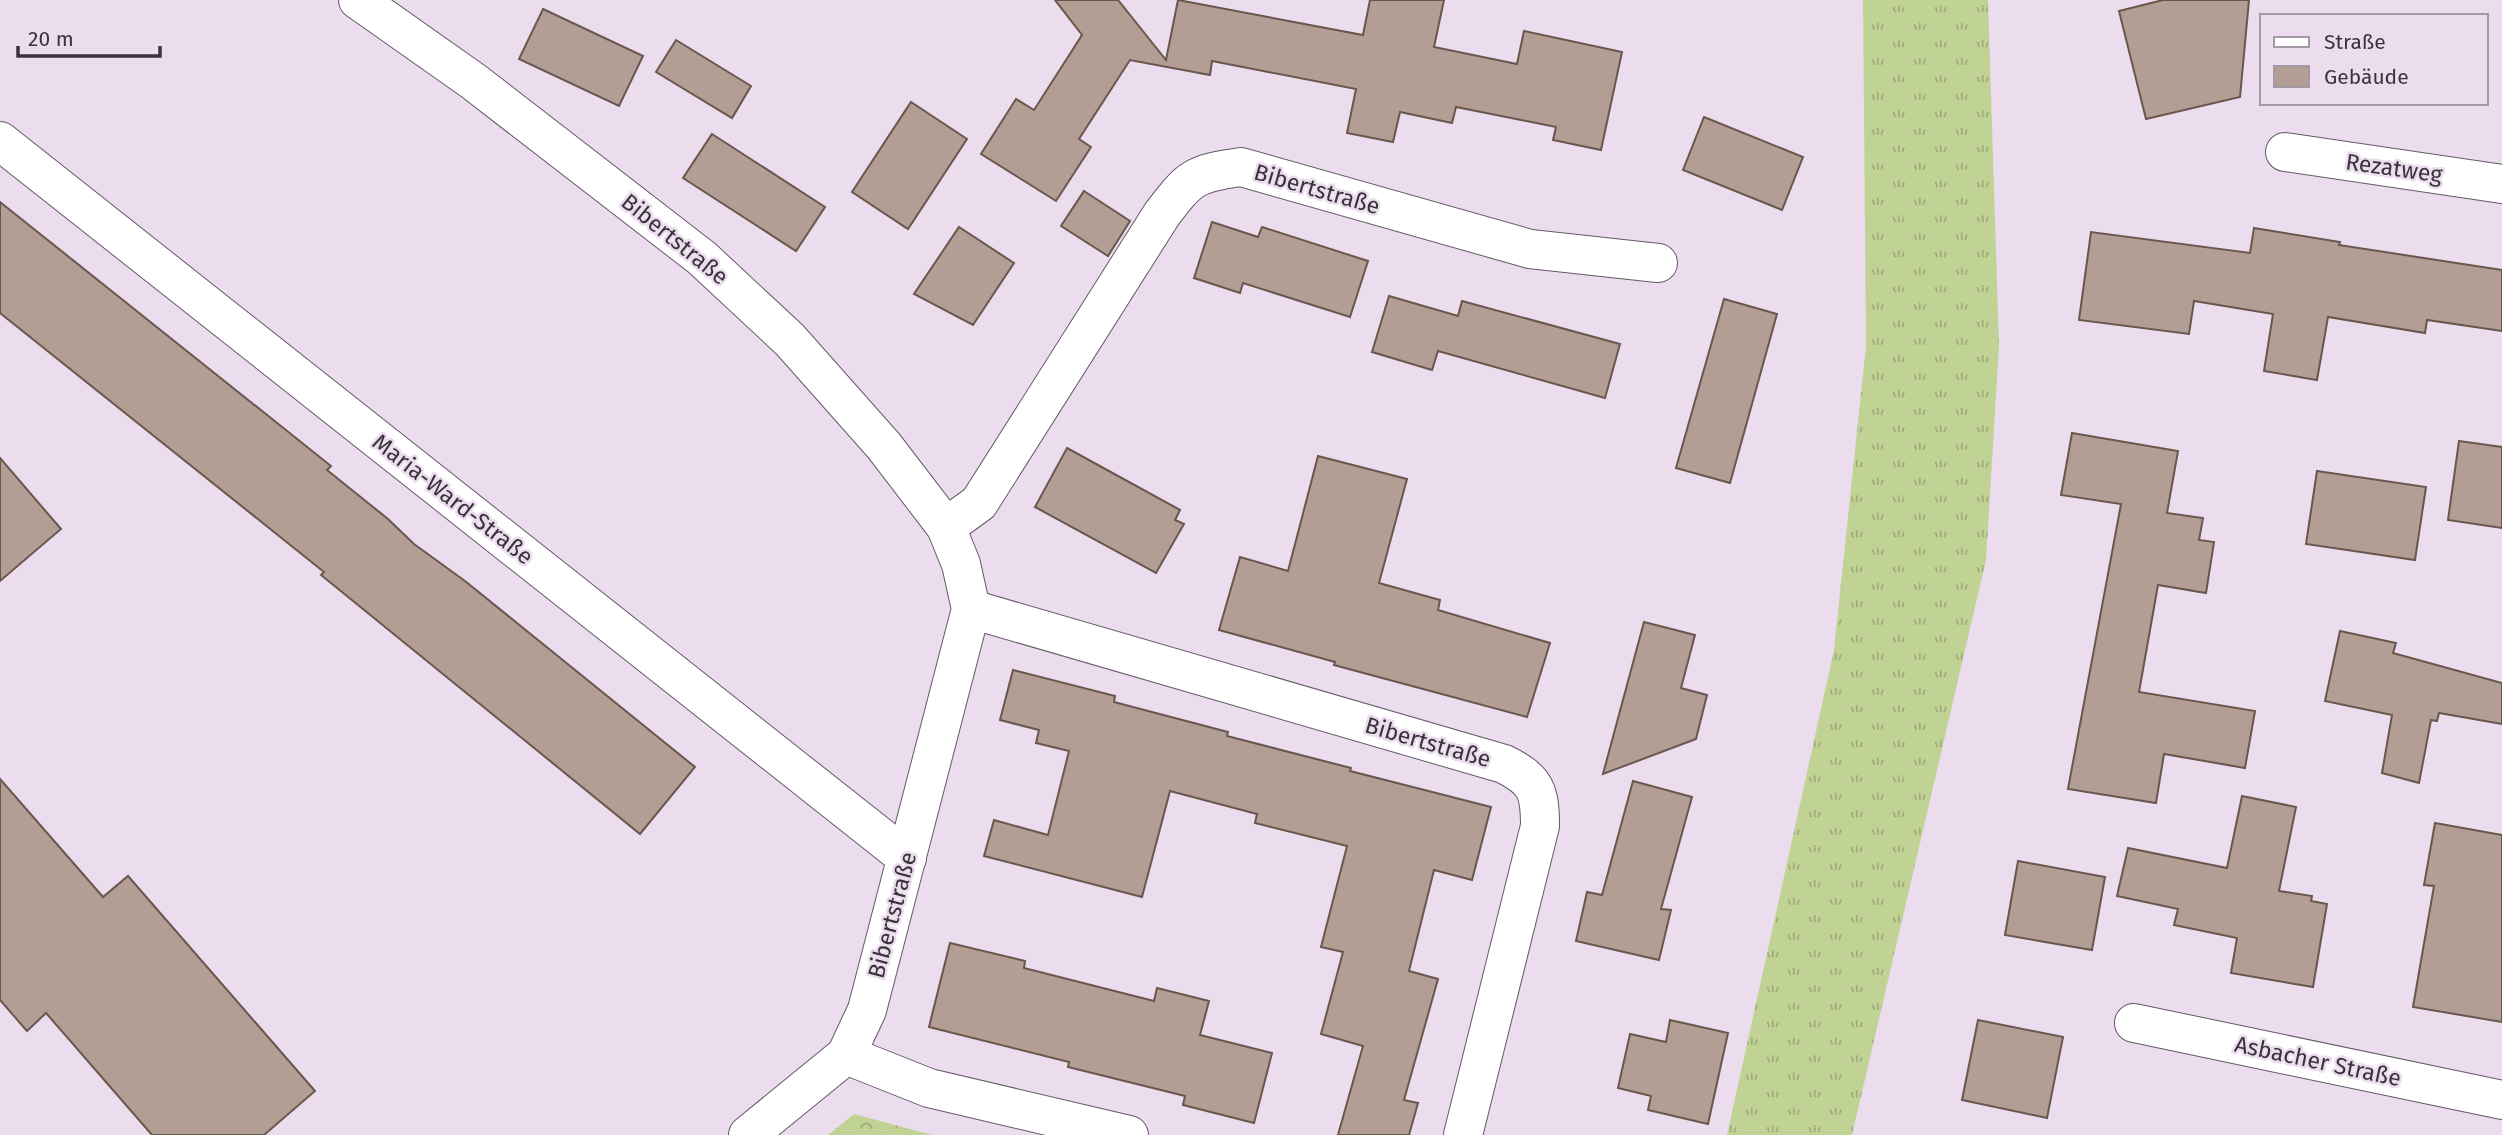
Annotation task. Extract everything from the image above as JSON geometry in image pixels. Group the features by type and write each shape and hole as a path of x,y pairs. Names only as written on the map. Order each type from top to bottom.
{"street":[{"name":"Bibertstraße","path":"358,0 483,89 702,258 790,340 884,446 946,527 961,564 971,609 867,1010 846,1055 748,1135"},
{"name":"Maria-Ward-Straße","path":"0,141 907,858"},
{"name":"Rezatweg","path":"2285,152 2502,184"},
{"name":"Bibertstraße","path":"946,527 979,503 1162,214 1184,186 1206,172 1241,167 1530,249 1658,263"},
{"name":"Bibertstraße","path":"971,609 1504,765 1522,773 1536,787 1540,804 1540,827 1463,1135"},
{"name":"Asbacher Straße","path":"2134,1023 2502,1100"},
{"path":"846,1055 929,1088 1129,1135"}],"green space":[{"path":"1863,0 1988,0 1999,346 1986,560 1852,1135 1727,1135 1834,650 1866,346"},
{"path":"854,1114 925,1133 933,1135 828,1135"}],"building":[{"path":"1055,0 1118,0 1166,60 1178,0 1363,35 1370,0 1444,0 1434,47 1517,64 1524,31 1622,52 1601,150 1553,140 1556,127 1456,107 1452,123 1400,112 1393,142 1347,133 1356,89 1212,61 1210,75 1130,60 1079,139 1091,147 1056,201 981,154 1016,99 1034,110 1082,35"},
{"path":"2163,0 2249,0 2240,97 2146,119 2119,11"},
{"path":"543,9 643,56 619,106 519,59"},
{"path":"676,40 751,86 732,118 656,72"},
{"path":"911,102 967,139 908,229 852,192"},
{"path":"1704,117 1803,157 1782,210 1683,170"},
{"path":"712,134 825,207 796,251 683,178"},
{"path":"1084,191 1130,221 1108,256 1061,226"},
{"path":"0,202 331,466 327,470 388,519 414,544 465,581 695,767 640,834 321,575 324,572 0,313"},
{"path":"1212,222 1258,237 1262,227 1368,261 1350,317 1243,283 1240,293 1194,278"},
{"path":"959,227 1014,263 973,325 914,294"},
{"path":"2254,228 2340,242 2339,245 2502,270 2502,331 2427,320 2425,333 2328,317 2317,380 2264,371 2273,314 2194,301 2189,334 2079,320 2091,232 2250,253"},
{"path":"1389,296 1458,316 1462,301 1620,344 1605,398 1438,351 1432,370 1372,352"},
{"path":"1724,299 1777,314 1730,483 1676,468"},
{"path":"2072,433 2178,451 2167,513 2203,518 2199,540 2214,542 2206,593 2158,585 2139,692 2255,711 2245,768 2164,754 2156,803 2068,789 2121,504 2061,495"},
{"path":"2459,441 2502,447 2502,528 2448,520"},
{"path":"1067,448 1180,510 1175,520 1184,524 1156,573 1035,507"},
{"path":"1318,456 1407,479 1379,583 1440,600 1438,610 1550,643 1527,717 1334,665 1335,662 1219,630 1240,557 1288,571"},
{"path":"0,458 61,529 0,581"},
{"path":"2317,471 2426,487 2415,560 2306,544"},
{"path":"1644,622 1695,635 1681,688 1707,695 1696,739 1603,774"},
{"path":"2340,631 2396,643 2393,653 2502,683 2502,724 2439,713 2437,721 2431,720 2419,783 2382,773 2392,715 2325,701"},
{"path":"1013,670 1115,696 1114,702 1228,732 1227,736 1491,807 1472,880 1434,870 1409,971 1438,979 1404,1100 1418,1103 1409,1135 1338,1135 1363,1046 1321,1034 1343,952 1321,947 1347,846 1255,823 1257,814 1170,791 1142,897 984,856 994,820 1048,835 1069,751 1036,743 1039,730 1000,720"},
{"path":"0,779 103,897 128,876 315,1091 264,1135 152,1135 46,1013 27,1031 0,1000"},
{"path":"1633,781 1692,797 1661,909 1671,910 1659,960 1576,941 1587,892 1602,895"},
{"path":"2242,796 2296,807 2279,891 2312,896 2311,901 2327,904 2313,987 2231,973 2237,938 2174,925 2178,909 2117,896 2128,848 2227,868"},
{"path":"2435,823 2502,835 2502,1022 2413,1007 2434,886 2424,885"},
{"path":"2018,861 2105,877 2092,950 2005,935"},
{"path":"950,943 1025,961 1024,968 1154,1001 1157,988 1209,1001 1200,1035 1272,1053 1254,1123 1183,1105 1185,1096 1068,1067 1069,1062 929,1027"},
{"path":"1670,1020 1728,1033 1708,1124 1648,1110 1651,1096 1618,1088 1630,1034 1666,1042"},
{"path":"1978,1020 2063,1037 2047,1118 1962,1100"}]}
